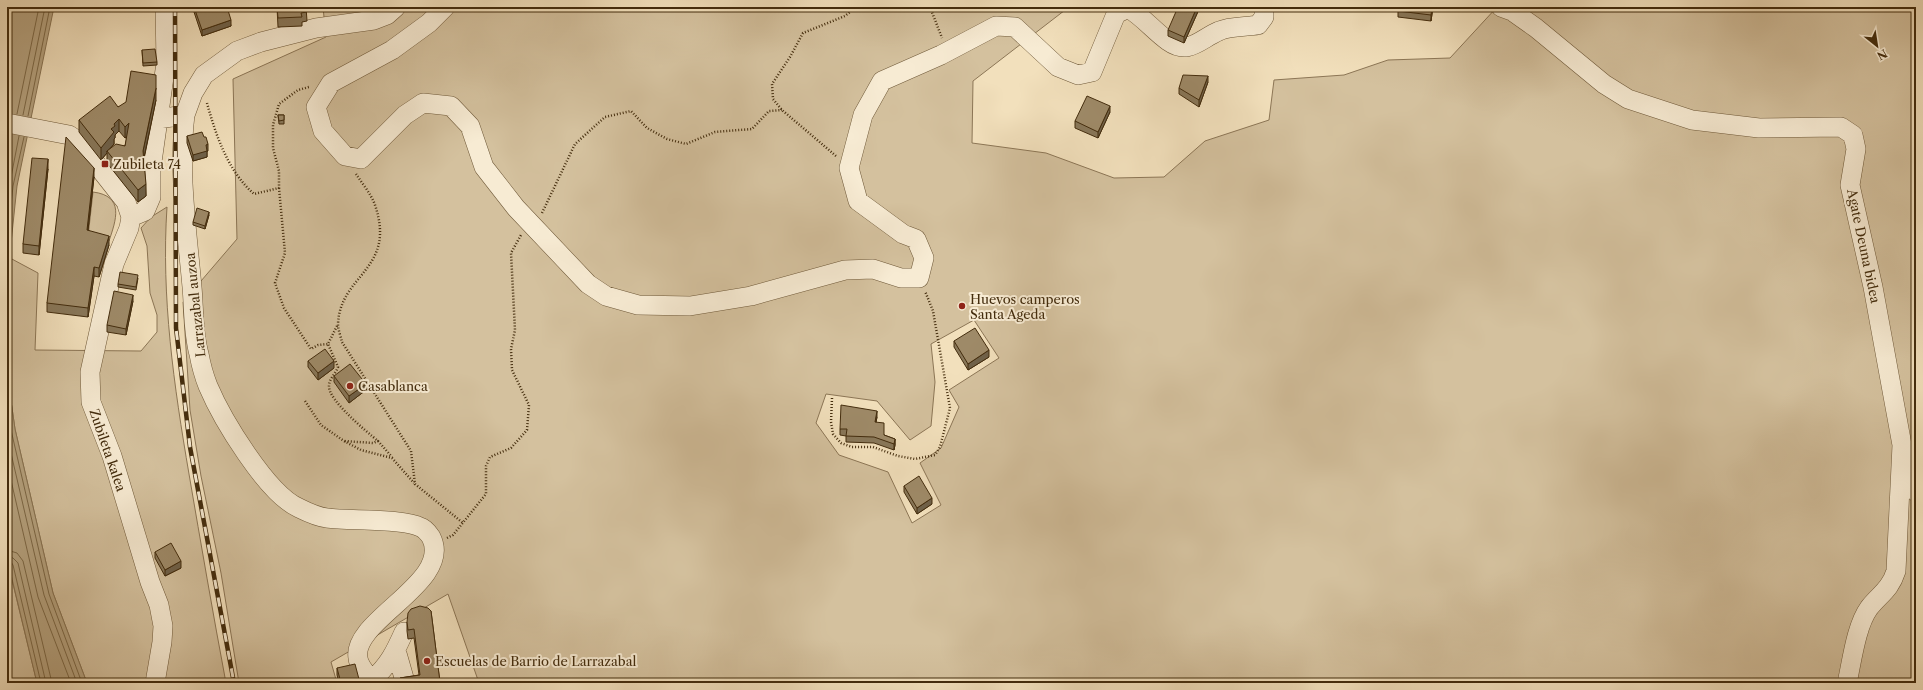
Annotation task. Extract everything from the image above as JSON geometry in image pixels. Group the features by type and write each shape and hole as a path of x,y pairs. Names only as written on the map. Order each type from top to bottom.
{"street":[{"path":"7,123 69,135 78,141 126,202 131,217 145,211 151,197 151,169 166,62 165,7"},
{"path":"204,74 237,51 261,42 316,28 374,20 387,15 396,7"},
{"path":"445,7 429,23 392,50 331,83 316,107 323,131 345,156 360,158 405,115 423,103 451,106 470,126 484,167 531,225 588,284 606,296 638,305 690,306 750,296 845,270 873,269 901,278 919,278 924,258 916,239 903,234 858,201 849,168 863,115 882,81 947,52 996,26 1015,27 1058,67 1078,74 1092,72 1116,14 1128,8 1137,13 1169,42 1182,47 1192,47 1219,31 1258,25 1264,17 1264,7"},
{"name":"Agate Deuna bidea","path":"1501,7 1512,11 1536,28 1604,84 1628,99 1692,120 1759,128 1841,127 1853,135 1856,148 1850,184 1873,287 1902,445 1896,571 1893,580 1883,595 1869,609 1860,626 1847,683"},
{"name":"Larrazabal auzoa","path":"204,74 193,93 186,115 182,138 186,216 198,352 208,386 224,416 259,472 275,491 297,508 325,518 405,523 420,526 430,535 434,545"},
{"path":"158,119 186,115"},
{"name":"Zubileta kalea","path":"131,217 129,228 114,264 90,372 91,402 112,456 150,582 159,605 163,626 162,642 155,683"},
{"path":"1902,445 1916,492"},
{"path":"404,632 396,650 385,668 373,681 362,668 358,658 366,633 422,578 433,560 434,545"},
{"path":"396,650 404,678"}],"path":[{"path":"849,168 782,110 773,99 772,84 790,57 803,33 845,16 856,7"},
{"path":"930,7 947,52"},
{"path":"204,74 207,104 227,159 242,183 254,194 279,188"},
{"path":"329,87 314,86 298,90 279,104 272,125 273,148 279,171 279,188 285,253 275,283 284,308 312,349 328,344 338,326 341,307 350,291 375,257 380,242 380,223 374,204 345,156"},
{"path":"434,545 453,535 486,494 486,466 490,457 511,448 527,430 529,405 512,370 511,350 515,330 511,253 525,227 531,225 544,212 555,184 575,144 605,117 632,111 647,128 667,139 686,144 715,132 752,129 769,111 782,110"},
{"path":"832,398 831,422 833,434 841,443 852,447 873,447 898,456 915,459 935,455 940,447 950,408 933,311 919,278"},
{"path":"338,326 342,342 411,451 415,484"},
{"path":"328,344 338,367 329,382 328,388 331,395 378,441 415,484 463,523"},
{"path":"305,401 321,425 344,441 361,450 392,458"},
{"path":"344,441 373,443 378,441"}],"shaded area":[{"path":"323,7 1069,7 973,81 972,143 1046,153 1114,178 1164,177 1205,141 1269,120 1274,80 1344,75 1388,60 1450,58 1497,7 1916,7 1916,683 479,683 448,594 331,662 337,683 239,683 221,573 201,476 190,410 183,302 237,239 233,79 326,37","holes":["974,320 999,358 949,390 959,407 941,448 920,463 941,505 912,523 888,472 839,455 816,423 826,394 877,401 910,440 931,426 935,382 931,344"]},
{"path":"93,192 103,194 110,198 116,210 114,225 109,241 88,237"},
{"path":"167,207 167,308 178,408 226,683 87,683 53,593 15,429 7,373 7,281 10,258 38,273 35,350 141,351 157,332 157,315 150,293 147,246 141,228 151,217"},
{"path":"12,580 37,683 11,683 7,665 7,581"}],"water":[{"path":"11,7 54,7 17,186 7,281 7,20"},
{"path":"7,373 15,429 53,593 87,683 37,683 7,558"}],"building":[{"path":"194,7 227,7 231,20 202,30"},
{"path":"277,7 306,7 307,12 301,13 302,17 278,18"},
{"path":"1178,7 1197,7 1184,37 1168,30"},
{"path":"1399,7 1432,7 1431,15 1398,11"},
{"path":"155,49 157,62 143,63 142,50"},
{"path":"131,71 156,75 156,88 143,151 146,184 138,190 107,151 116,144 125,146 129,123 125,127 119,119 114,124 115,126 111,129 114,132 101,148 79,120 110,96 118,107 126,102"},
{"path":"1183,75 1208,76 1199,100 1179,88"},
{"path":"1087,96 1110,106 1098,132 1075,121"},
{"path":"278,115 284,115 284,120 279,121"},
{"path":"202,132 204,137 206,137 208,144 206,145 207,151 193,155 187,136"},
{"path":"66,137 94,168 87,230 109,236 99,268 94,267 88,308 47,303"},
{"path":"32,158 48,159 39,246 23,244"},
{"path":"197,208 209,212 205,226 193,222"},
{"path":"120,272 138,275 136,287 118,284"},
{"path":"114,291 133,295 126,329 107,325"},
{"path":"975,328 989,350 968,364 954,341"},
{"path":"325,349 334,361 318,373 308,361"},
{"name":"Casablanca","path":"350,364 366,384 349,396 334,376"},
{"path":"841,405 877,411 875,422 884,423 884,435 895,439 894,444 874,437 846,436 847,429 840,429"},
{"path":"919,476 932,498 917,508 904,486"},
{"path":"171,543 181,561 165,570 155,552"},
{"name":"Escuelas de Barrio de Larrazabal","path":"420,606 428,608 431,611 440,682 401,683 400,678 420,675 414,629 408,630 407,622 408,613 411,609"},
{"path":"355,664 360,683 341,683 337,668"}],"railway":[{"path":"175,7 176,328 190,447 234,683"}],"place":[{"name":"Zubileta 74","path":"105,164"},
{"name":"Huevos camperos Santa Ageda","path":"962,306"},
{"name":"Casablanca","path":"350,386"},
{"name":"Escuelas de Barrio de Larrazabal","path":"427,661"}]}
